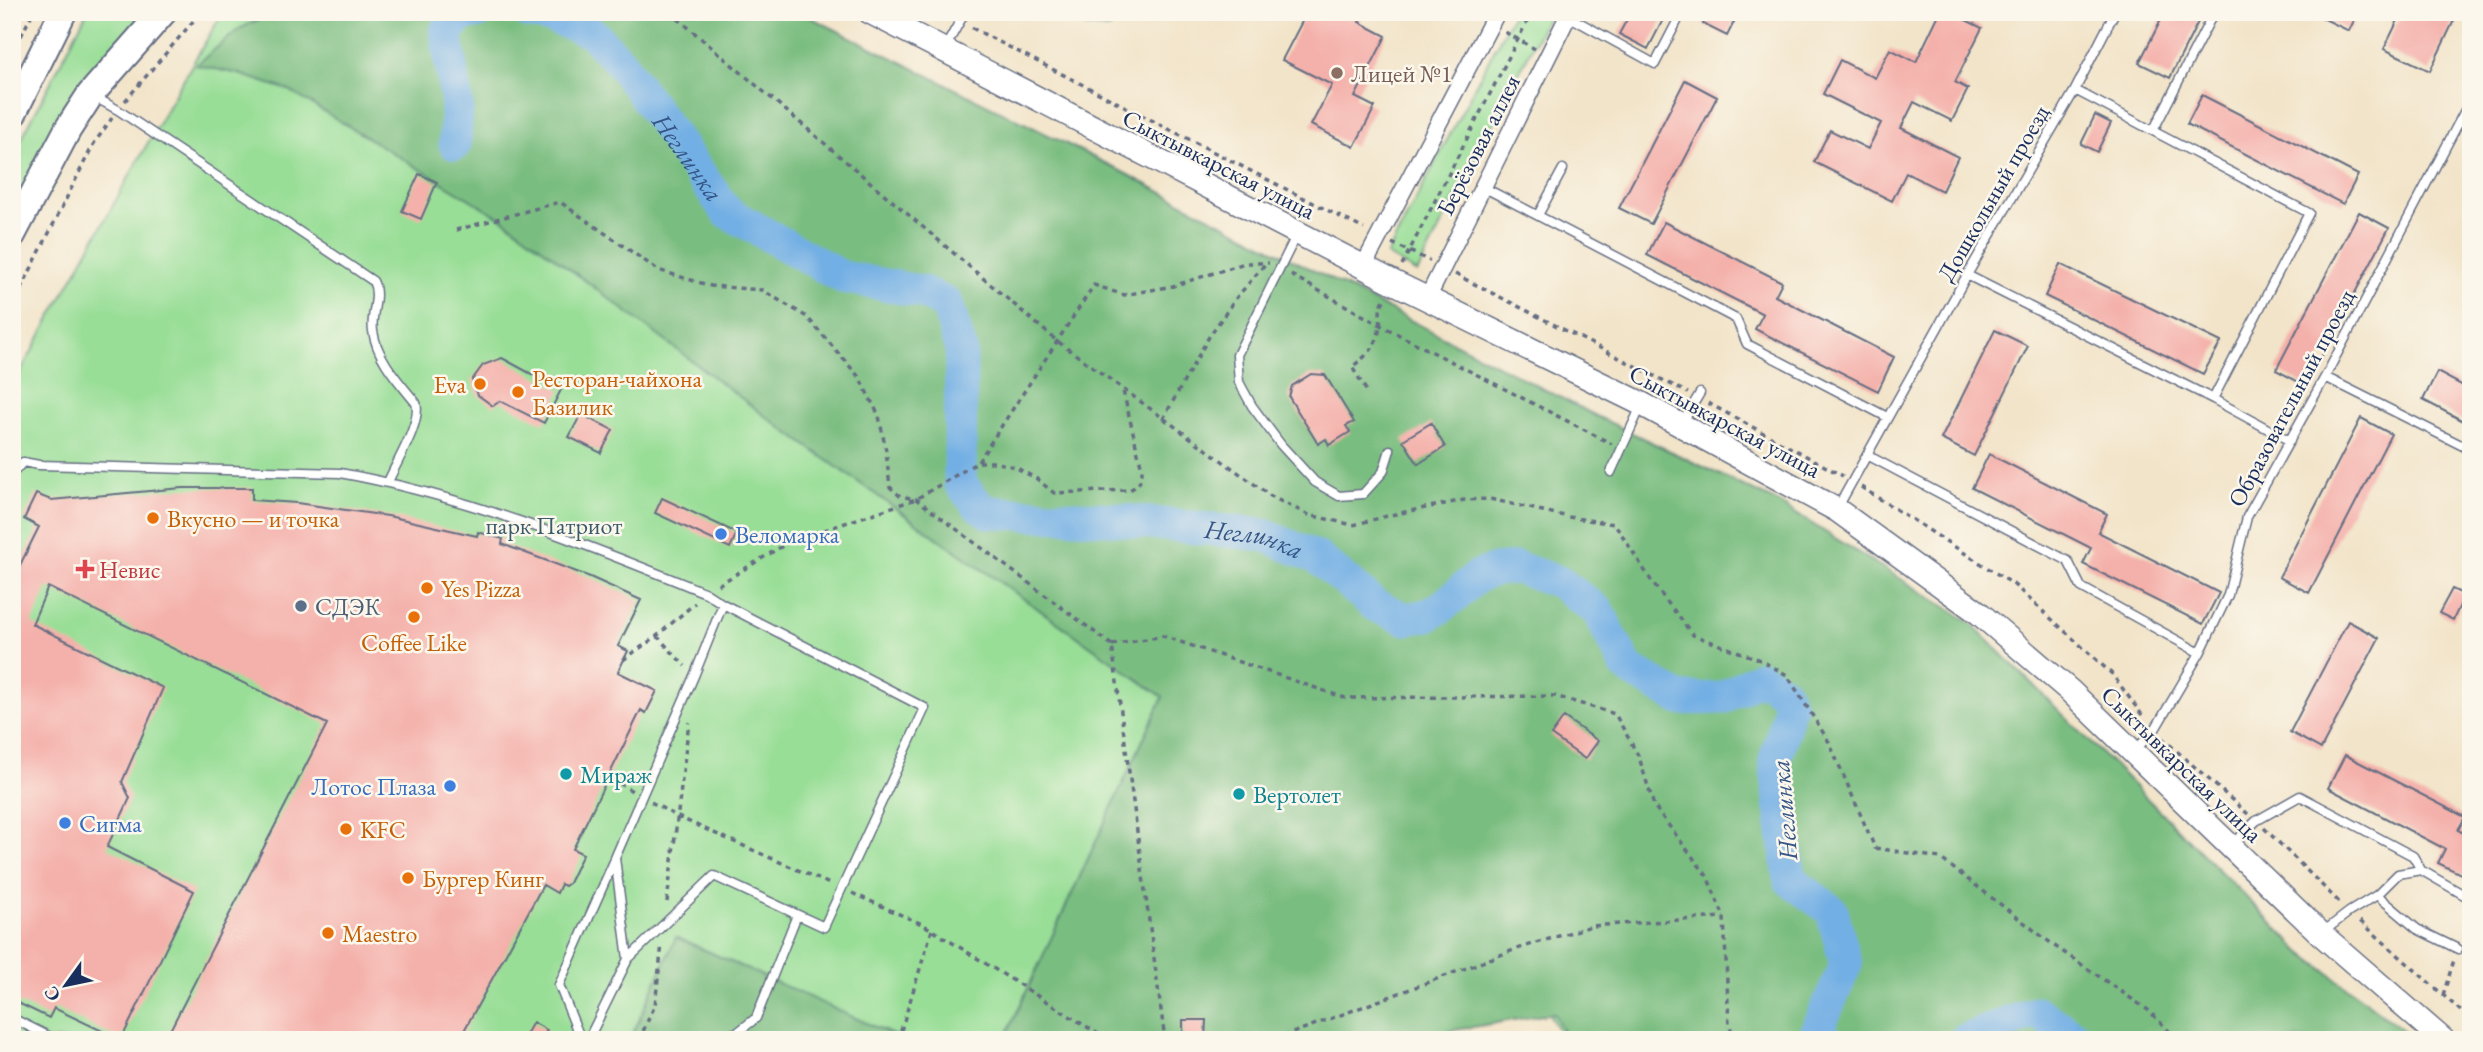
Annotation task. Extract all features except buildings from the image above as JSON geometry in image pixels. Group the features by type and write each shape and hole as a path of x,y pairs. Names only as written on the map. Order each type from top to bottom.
{"main road":[{"path":"12,115 63,12"},
{"path":"12,235 68,129 90,95 163,12"}],"street":[{"name":"Сыктывкарская улица","path":"870,12 1363,267 1642,404 1837,510 1979,612 2070,691 2321,934 2443,1040"},
{"name":"Берёзовая аллея","path":"1427,299 1569,14"},
{"name":"Берёзовая аллея","path":"1363,267 1494,19"}],"lane":[{"path":"943,50 965,12"},
{"path":"1569,14 1655,64 1682,12"},
{"path":"2075,90 2115,12"},
{"path":"2153,131 2214,12"},
{"name":"Дошкольный проезд","path":"1837,510 1967,275 2075,90 2309,213 2213,399"},
{"path":"90,95 118,110 373,281 377,293 373,331 379,350 390,371 416,403 417,408 416,420 388,482"},
{"name":"Образовательный проезд","path":"2133,752 2154,731 2200,653 2228,594 2247,517 2325,377 2471,99"},
{"path":"1538,215 1563,169"},
{"path":"1483,187 1736,319 1746,344 1887,417"},
{"path":"1298,233 1237,355 1239,382 1252,406 1282,445 1315,482 1339,496 1363,494 1383,471 1390,450"},
{"path":"1967,275 2213,399 2290,441"},
{"path":"2325,377 2471,450"},
{"path":"1687,415 1700,393"},
{"path":"1611,472 1642,404"},
{"path":"1867,455 2068,561 2081,587 2200,653"},
{"path":"12,474 23,462 38,465 329,472 388,482 550,530 706,593 925,708 824,928 714,876 628,959 588,1040"},
{"path":"581,1040 559,985 723,604"},
{"path":"2230,847 2256,821 2300,796 2413,856 2421,870 2471,899"},
{"path":"615,858 628,959"},
{"path":"2321,934 2377,895 2398,874 2421,870"},
{"path":"2377,895 2417,929 2458,950"},
{"path":"688,1040 715,1039 738,1032 756,1018 797,915"},
{"path":"12,1018 56,1040"}],"path":[{"path":"12,54 33,12"},
{"path":"670,12 1057,341 1272,497 1310,515 1353,525 1464,500 1490,499 1569,517 1615,524 1654,585 1693,635 1758,659 1787,675 1829,742 1875,848 1940,858 2056,947 2148,1010 2178,1040"},
{"name":"Берёзовая аллея","path":"1366,390 1352,367 1373,350 1380,325 1378,310 1532,12"},
{"path":"12,307 93,145 118,110 201,13"},
{"path":"1494,19 1518,40 1547,57"},
{"path":"456,230 560,202 658,270 711,286 762,290 807,317 859,377 879,416 890,487 900,496 916,499 1112,645 1165,1040"},
{"path":"1163,419 1210,335 1237,297 1267,262"},
{"path":"623,660 657,636 706,593 789,542 916,499 978,462 1094,285 1124,295 1174,286 1245,263 1267,262 1380,325 1621,449"},
{"path":"978,462 994,462 1015,467 1054,492 1129,490 1137,486 1142,478 1142,469 1123,389"},
{"path":"657,636 694,676"},
{"path":"1112,645 1163,636 1345,698 1555,696 1615,714 1639,757 1654,806 1707,876 1724,917 1729,1024 1735,1040"},
{"path":"639,1040 655,1005 690,717"},
{"path":"619,783 678,817 932,930 1108,1040"},
{"path":"1274,1040 1514,950 1591,926 1724,917"},
{"path":"898,1040 932,930"},
{"path":"2443,995 2458,950"}],"green space":[{"path":"87,12 144,12 80,96 12,213 12,157"},
{"name":"парк Патриот","path":"223,12 759,12 2376,1040 1564,1040 1538,994 1410,1040 12,1040 12,387"},
{"path":"274,12 800,12 1109,165 1598,417 1775,501 1970,622 2301,952 2416,1040 1567,1040 1554,1013 1398,1040 1004,1040 1163,697 773,422 506,221 288,90 239,74 196,65 239,29"},
{"path":"1072,12 1134,12 1108,29 1085,26"},
{"path":"1514,12 1550,12 1417,273 1387,255"},
{"path":"676,937 904,1040 630,1040"}],"waterway":[{"name":"Неглинка","path":"455,144 457,104 446,32 461,15 479,12"},
{"name":"Неглинка","path":"527,12 551,17 591,32 620,62 727,212 842,277 923,292 947,304 961,350 960,483 978,505 988,512 1112,519 1264,535 1318,558 1376,606 1406,619 1428,615 1443,606 1478,576 1495,570 1518,568 1559,582 1598,611 1627,668 1680,699 1722,698 1760,677 1784,692 1790,706 1775,760 1790,880 1832,911 1846,964 1816,1033 1828,1040"},
{"name":"Неглинка","path":"1965,1040 2036,1012 2081,1040"}],"place":[{"name":"Лицей №1","path":"1337,73"},
{"name":"Eva","path":"480,384"},
{"name":"Ресторан-чайхона Базилик","path":"518,392"},
{"name":"Вкусно — и точка","path":"153,518"},
{"name":"Веломарка","path":"721,534"},
{"name":"Невис","path":"85,569"},
{"name":"Yes Pizza","path":"427,588"},
{"name":"СДЭК","path":"301,606"},
{"name":"Coffee Like","path":"414,617"},
{"name":"Мираж","path":"566,774"},
{"name":"Лотос Плаза","path":"450,786"},
{"name":"Вертолет","path":"1239,794"},
{"name":"Сигма","path":"65,823"},
{"name":"KFC","path":"346,829"},
{"name":"Бургер Кинг","path":"408,878"},
{"name":"Maestro","path":"328,933"}]}
